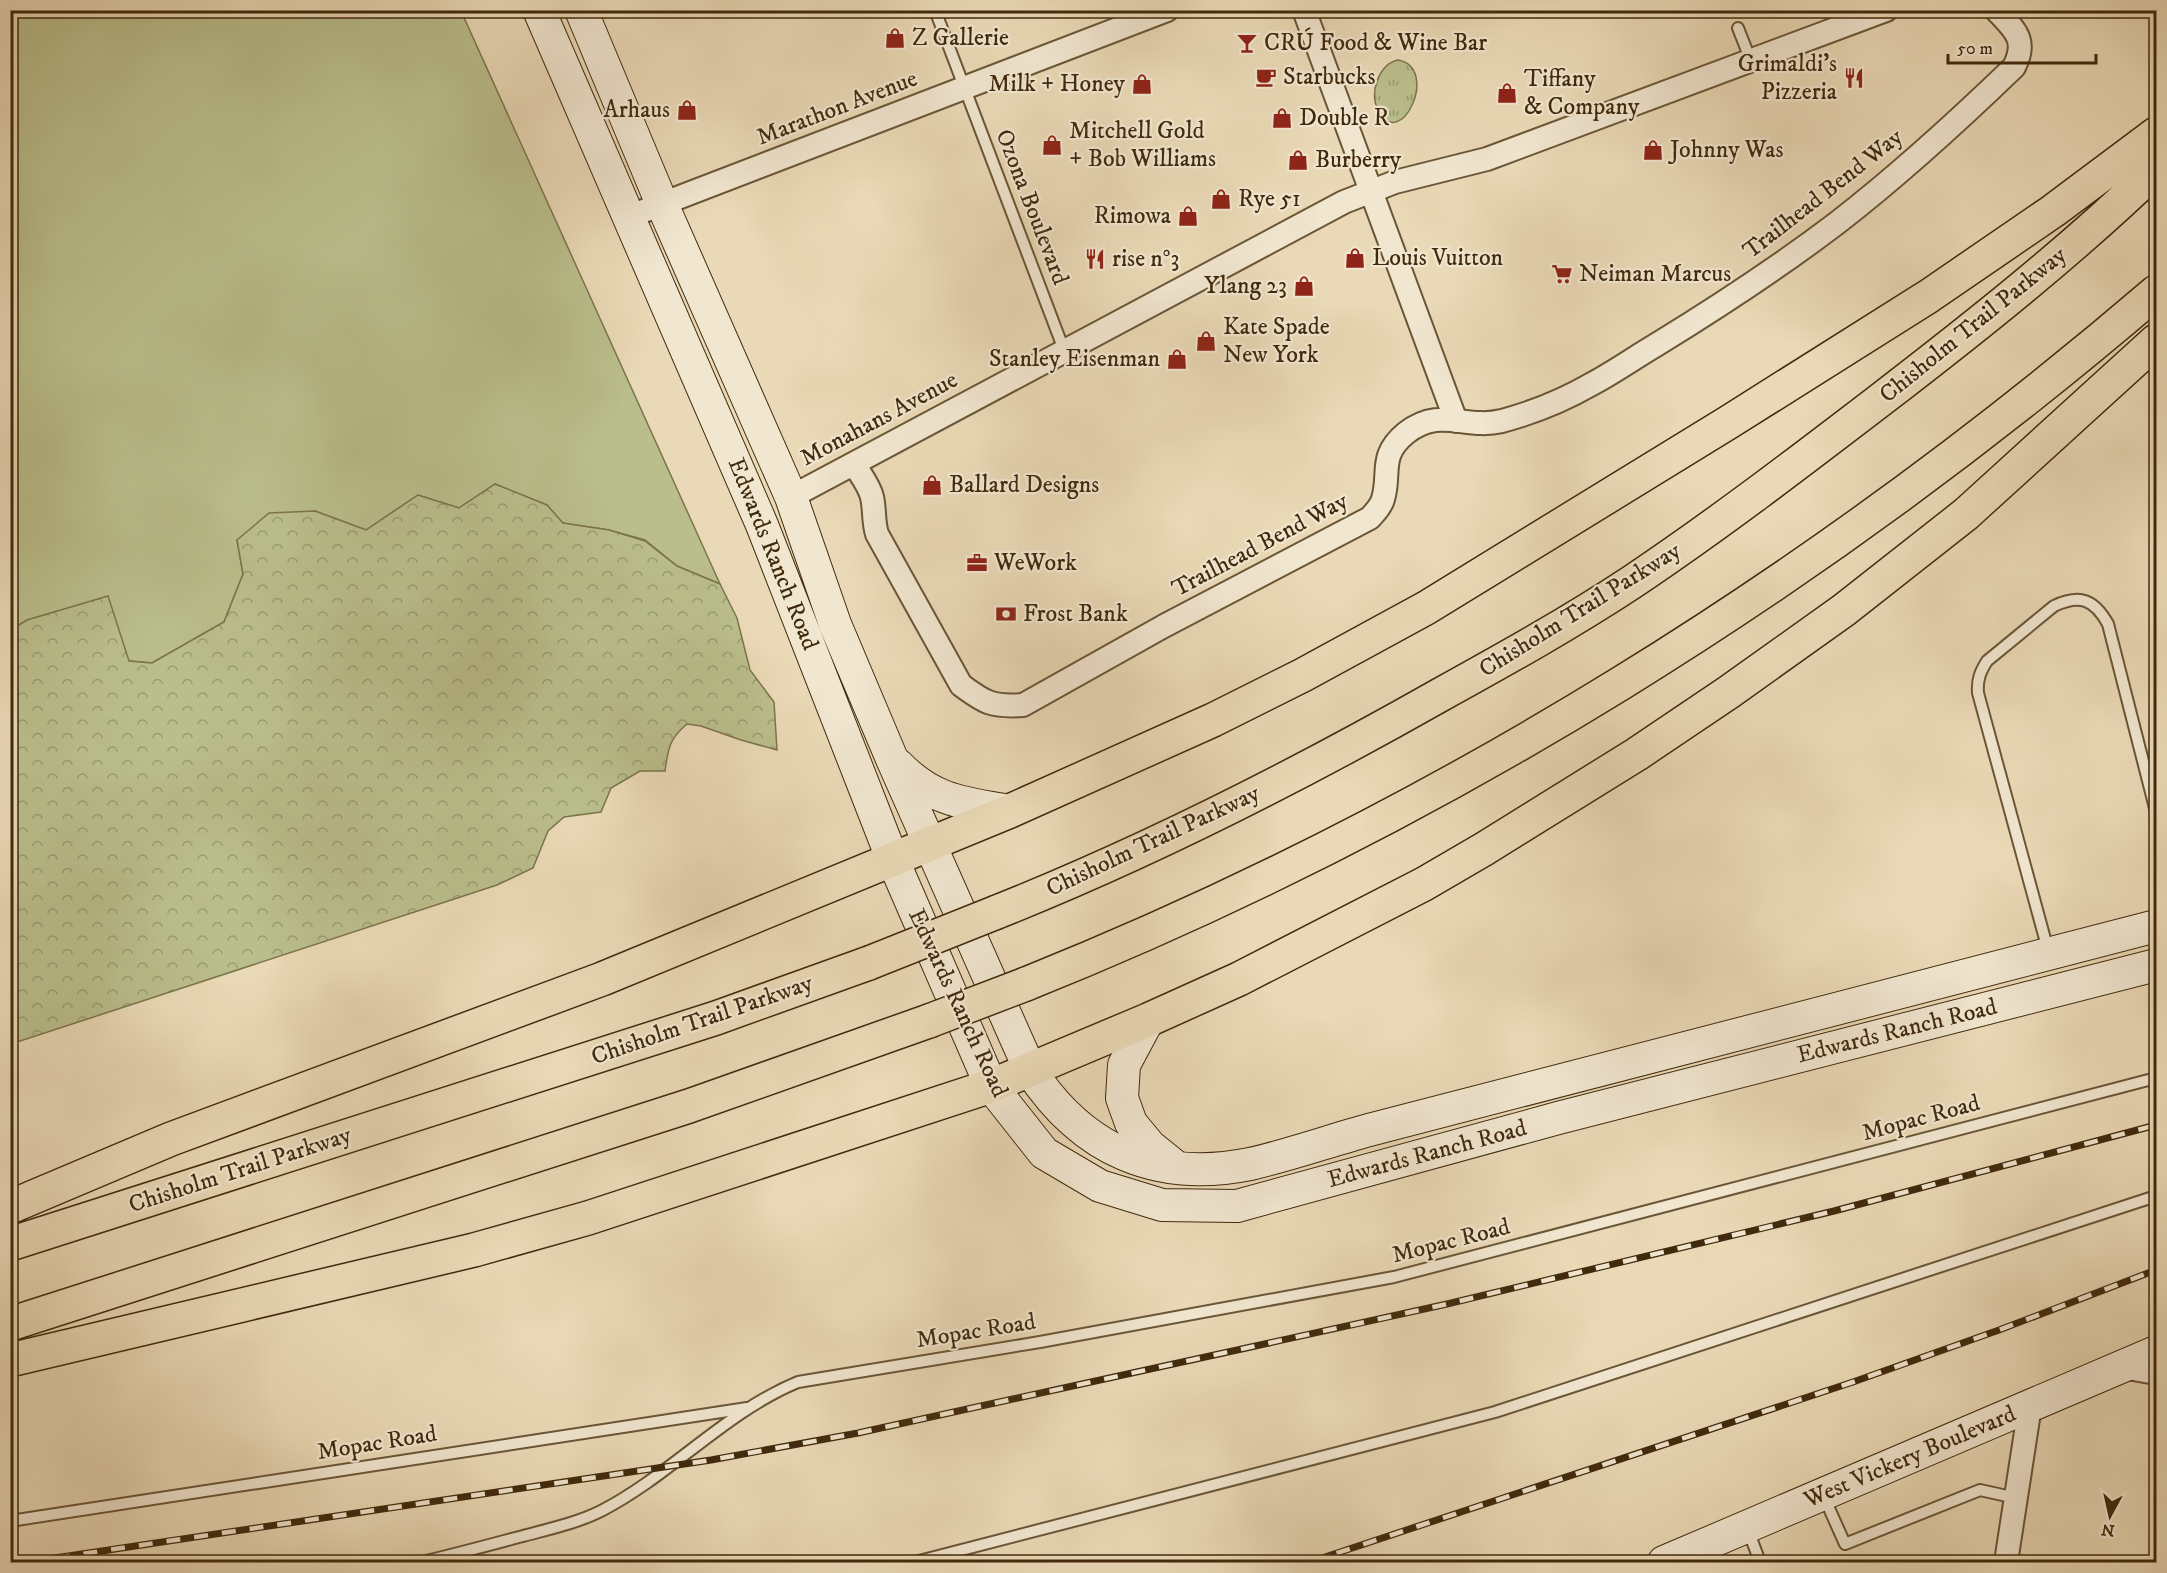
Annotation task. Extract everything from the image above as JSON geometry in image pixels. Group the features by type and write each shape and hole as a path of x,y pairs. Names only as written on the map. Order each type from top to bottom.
{"highway":[{"path":"10,1207 171,1138 602,979 1010,811 1213,720 1303,675 1426,608 1729,422 1995,252 2157,134"},
{"name":"Chisholm Trail Parkway","path":"10,1244 716,1018 869,963 1078,879 1292,775 1379,730 1524,648 1631,582 1792,469 1920,370 2051,262 2157,169"},
{"path":"10,1324 689,1106 929,1021 1026,984 1171,923 1337,843 1430,794 1632,676 1818,553 1897,497 2038,389 2157,292"},
{"path":"10,1360 474,1250 548,1230 991,1086 1148,1020 1286,956 1424,884 1518,829 1671,732 1829,621 1911,559 2022,465 2157,341"}],"street":[{"name":"Edwards Ranch Road","path":"539,10 717,417 762,525 892,858 991,1086 1044,1153 1100,1186 1162,1205 1237,1206 1546,1121 2157,965"},
{"name":"Edwards Ranch Road","path":"581,10 662,204 791,497 835,624 892,759 1030,1070 1047,1096 1074,1123 1104,1145 1144,1163 1198,1169 1249,1164 1391,1124 2157,926"},
{"name":"Marathon Avenue","path":"628,217 1167,10"},
{"path":"1304,10 1456,421"},
{"name":"Monahans Avenue","path":"791,497 1344,202 1395,182 1487,159 1886,10"},
{"name":"Trailhead Bend Way","path":"854,464 871,493 874,507 873,521 877,534 961,685 982,701 1003,706 1023,705 1164,626 1370,518 1383,500 1387,462 1398,442 1413,429 1440,418 1478,424 1502,421 1589,386 1724,303 1837,223 1921,153 2013,67 2020,51 2019,37 2013,27 1996,10"},
{"path":"717,417 759,484 770,495 791,497"},
{"path":"762,525 773,526 779,534 800,577 835,624"},
{"path":"892,759 922,787 937,795 973,805 1010,811"},
{"path":"1148,1020 1124,1065 1122,1098 1131,1123 1150,1146 1177,1167"},
{"name":"West Vickery Boulevard","path":"1664,1563 2157,1352"},
{"path":"2120,1367 2157,1373"},
{"path":"2006,1563 2030,1406"}],"lane":[{"name":"Ozona Boulevard","path":"935,10 1064,350"},
{"path":"1738,28 1751,61"},
{"path":"2049,954 1978,693 1978,682 1980,671 1987,661 2060,603 2078,599 2089,602 2100,610 2108,624 2153,786 2157,812"},
{"name":"Mopac Road","path":"422,1563 582,1520 603,1510 671,1466 717,1430 774,1392 798,1382 1040,1342 1394,1277 2157,1078"},
{"path":"915,1563 1496,1412 2157,1196"},
{"name":"Mopac Road","path":"10,1521 750,1408"},
{"path":"1823,1494 1845,1544 1980,1490 2016,1498"},
{"path":"1747,1527 1760,1563"}],"green space":[{"path":"11,11 461,11 720,584 677,566 645,540 609,530 562,523 547,505 495,484 459,508 418,495 366,530 315,511 237,540 243,574 224,622 152,663 129,661 27,620 11,630"},
{"path":"1398,60 1410,66 1416,77 1416,91 1405,116 1396,122 1387,121 1378,110 1375,103 1375,88 1381,73 1391,63"},
{"path":"495,484 547,505 563,523 609,530 645,541 677,566 720,584 737,618 750,670 774,702 777,750 701,726 687,724 670,745 665,771 640,771 611,788 601,812 564,817 548,831 533,868 497,885 11,1044 11,630 27,620 108,596 129,661 152,663 224,622 243,574 237,540 269,513 315,511 366,530 418,495 459,508"}],"railway":[{"path":"28,1562 711,1460 858,1433 1447,1304 1834,1211 2156,1125"},
{"path":"1310,1562 1853,1382 1999,1330 2156,1270"}],"place":[{"name":"Z Gallerie","path":"895,38"},
{"name":"CRÚ Food & Wine Bar","path":"1247,43"},
{"name":"Starbucks","path":"1266,77"},
{"name":"Grimaldi’s Pizzeria","path":"1854,78"},
{"name":"Milk + Honey","path":"1142,84"},
{"name":"Tiffany & Company","path":"1507,93"},
{"name":"Arhaus","path":"687,110"},
{"name":"Double R","path":"1282,118"},
{"name":"Mitchell Gold + Bob Williams","path":"1052,145"},
{"name":"Johnny Was","path":"1653,150"},
{"name":"Burberry","path":"1298,160"},
{"name":"Rye 51","path":"1221,199"},
{"name":"Rimowa","path":"1188,216"},
{"name":"Louis Vuitton","path":"1355,258"},
{"name":"rise n°3","path":"1095,259"},
{"name":"Neiman Marcus","path":"1562,274"},
{"name":"Ylang 23","path":"1304,286"},
{"name":"Kate Spade New York","path":"1206,341"},
{"name":"Stanley Eisenman","path":"1177,359"},
{"name":"Ballard Designs","path":"932,485"},
{"name":"WeWork","path":"977,563"},
{"name":"Frost Bank","path":"1006,614"}]}
